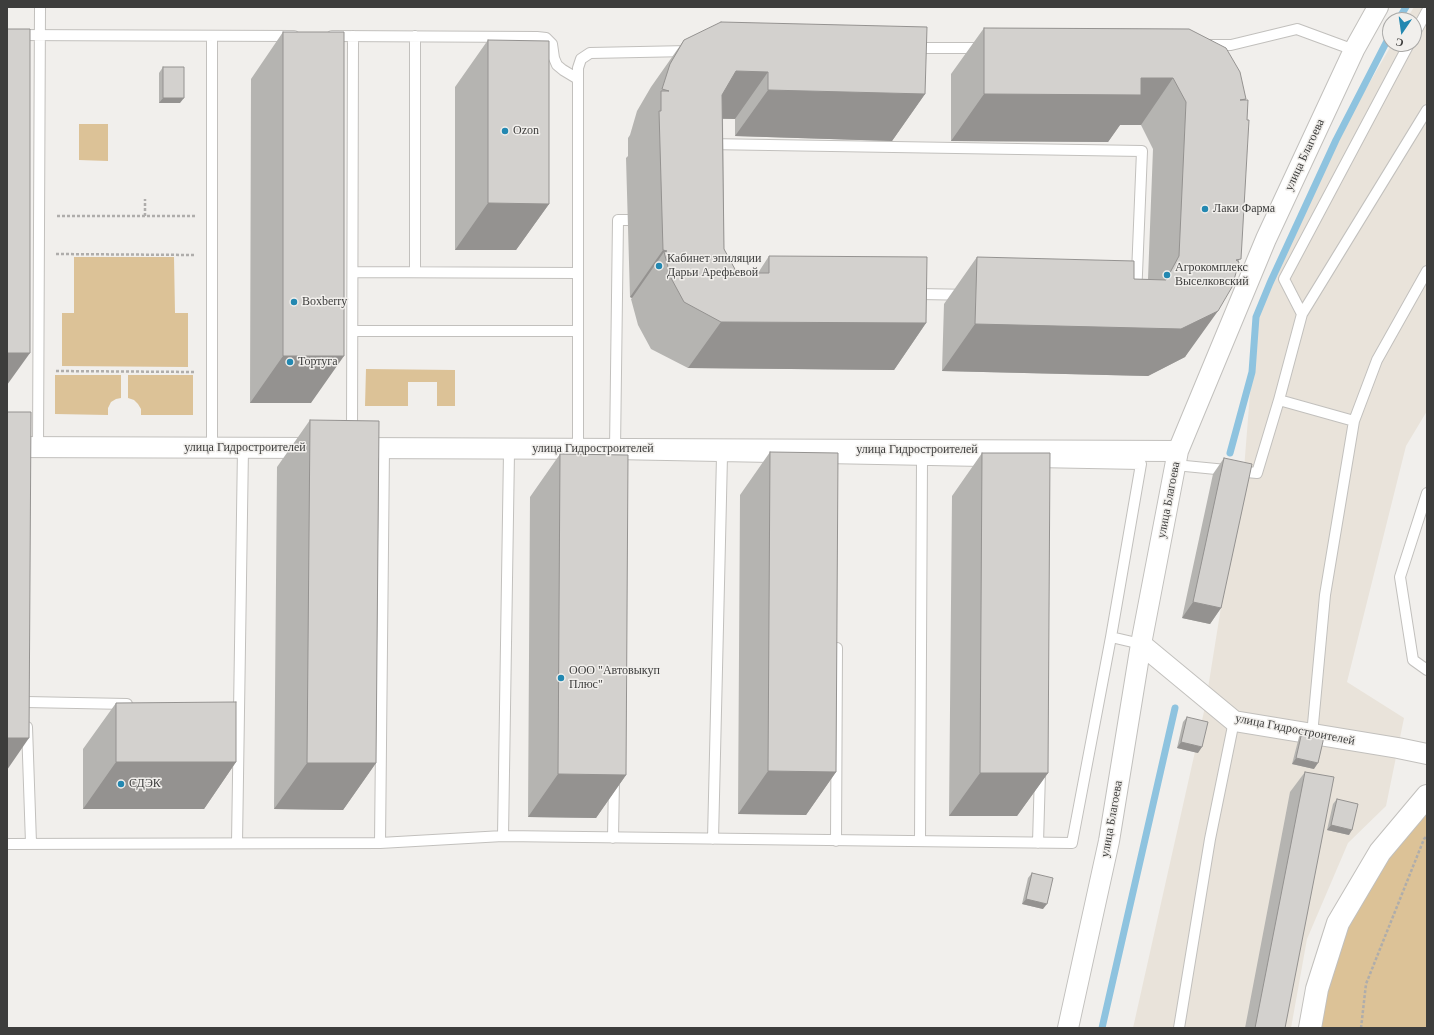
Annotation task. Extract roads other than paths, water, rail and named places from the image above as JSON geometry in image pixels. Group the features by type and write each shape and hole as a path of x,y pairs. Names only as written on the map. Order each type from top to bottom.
{"street":[{"name":"улица Благоева","path":"1068,1028 1109,841 1147,649 1177,458 1266,239 1354,50 1378,7"},
{"name":"улица Гидростроителей","path":"24,449 212,447 578,449 617,455 1177,458"},
{"name":"улица Гидростроителей","path":"1147,649 1234,721 1427,754"},
{"path":"1310,1028 1317,989 1338,923 1380,852 1427,796"}],"lane":[{"path":"24,449 39,371 40,7"},
{"path":"1422,20 1427,11"},
{"path":"1199,45 1231,44 1297,29 1354,50"},
{"path":"7,35 306,36"},
{"path":"212,36 212,447"},
{"path":"322,36 546,38 552,44 554,58 557,65 578,79"},
{"path":"352,448 353,36"},
{"path":"415,272 416,36"},
{"path":"1230,58 1231,44"},
{"path":"904,49 992,48"},
{"path":"578,449 578,68 581,59 590,53 698,51"},
{"path":"1302,314 1284,279 1405,52"},
{"path":"1177,458 1257,473 1302,314 1427,110"},
{"path":"707,144 1142,151 1139,232 1136,298 705,290 702,218 707,144"},
{"path":"617,455 618,220 628,220"},
{"path":"1139,232 1150,232"},
{"path":"1312,735 1325,595 1354,421 1377,360 1427,271"},
{"path":"353,272 578,273"},
{"path":"353,331 578,331"},
{"path":"1278,400 1354,421"},
{"path":"237,843 235,707 242,448"},
{"path":"380,843 384,448"},
{"path":"7,844 380,843 503,836 1072,843 1111,638 1141,464 1048,466 922,460 838,462 722,456 509,452 503,836"},
{"path":"713,839 722,456"},
{"path":"920,841 922,460"},
{"path":"1427,493 1400,577 1413,660 1427,670"},
{"path":"1111,638 1147,649"},
{"path":"836,840 837,641"},
{"path":"31,844 27,706 137,705"},
{"path":"1179,1028 1210,839 1234,721"},
{"path":"1038,843 1040,764"},
{"path":"614,766 614,838"}],"waterway":[{"path":"1403,12 1406,7"},
{"path":"1230,453 1252,372 1256,317 1270,283 1336,140 1382,51"},
{"path":"1102,1028 1175,708"}],"place":[{"name":"Ozon","path":"505,131"},
{"name":"Лаки Фарма","path":"1205,209"},
{"name":"Кабинет эпиляции Дарьи Арефьевой","path":"659,266"},
{"name":"Агрокомплекс Выселковский","path":"1167,275"},
{"name":"Boxberry","path":"294,302"},
{"name":"Тортуга","path":"290,362"},
{"name":"ООО \"Автовыкуп Плюс\"","path":"561,678"},
{"name":"СДЭК","path":"121,784"}]}
